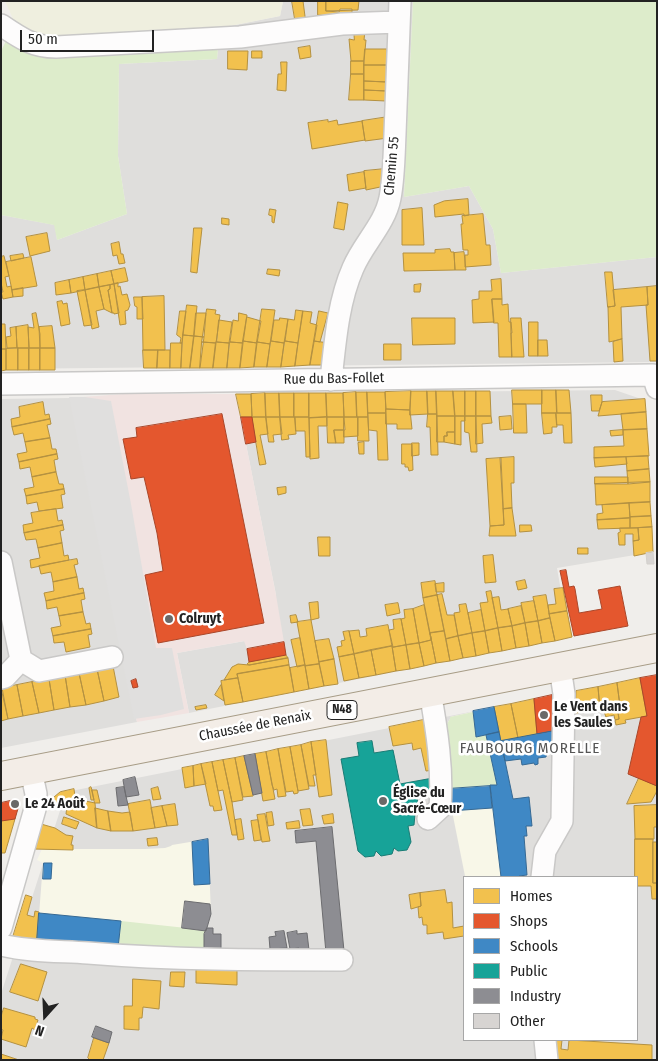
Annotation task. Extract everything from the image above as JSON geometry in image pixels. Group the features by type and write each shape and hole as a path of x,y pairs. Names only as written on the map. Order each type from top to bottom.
{"main road":[{"name":"Chaussée de Renaix","path":"1,776 657,648"}],"street":[{"path":"1,25 32,44 51,47 240,36 342,24 399,12"},
{"name":"Chemin 55","path":"331,380 337,332 348,281 354,266 387,209 390,198 394,153 399,12"},
{"name":"Rue du Bas-Follet","path":"1,384 653,375 657,388"},
{"path":"1,562 21,660 39,671 112,657"},
{"path":"1,678 5,678 21,660"},
{"path":"542,876 545,851 562,821 564,694 560,667"},
{"path":"428,819 440,808 441,791 435,721 430,692"},
{"path":"1,928 35,809 36,794 31,770"},
{"path":"1,945 30,950 167,959 342,960"},
{"path":"545,1041 547,1060"}],"shaded area":[{"path":"283,1 413,1 404,197 469,186 493,229 501,273 657,257 657,362 1,369 1,215 55,225 57,240 127,214 118,156 119,64 217,59 220,28 280,16"},
{"path":"615,390 644,400 653,552 557,568 569,637 189,713 177,653 245,641 247,649 276,595 236,394"},
{"path":"123,394 236,394 284,642 247,649 244,641 177,653 189,713 137,722 70,398"},
{"path":"69,397 85,397 111,401 156,648 172,648 184,709 134,719"},
{"path":"70,398 137,722 1,748 1,399"},
{"path":"657,675 657,1060 1,1060 1,994 66,792"},
{"path":"494,707 513,799 529,797 532,826 526,826 527,836 524,836 527,875 465,876 452,811 450,811 447,789 445,727 450,717"},
{"path":"208,839 211,914 204,934 37,941 43,863 37,860 42,849 165,848 172,845"}],"green space":[{"path":"5,1 283,1 280,16 220,28 22,39"},
{"path":"413,1 657,1 657,257 501,273 493,229 469,186 404,197"},
{"path":"220,28 217,59 119,64 118,156 127,214 57,240 54,225 1,215 1,51 8,37 32,44"},
{"path":"473,712 476,737 486,735 497,785 448,789 445,727 450,717"},
{"path":"121,921 205,930 204,950 118,948"}],"building: Homes":[{"path":"292,1 303,1 306,24 296,25"},
{"path":"318,1 326,1 326,11 339,12 340,9 352,9 352,18 318,15"},
{"path":"326,1 359,1 358,10 326,11"},
{"path":"354,29 365,30 364,61 351,61 349,39 354,40"},
{"path":"310,46 311,57 300,59 298,48"},
{"path":"365,49 387,49 387,65 364,65"},
{"path":"228,51 248,51 247,70 228,69"},
{"path":"252,51 262,51 262,58 252,58"},
{"path":"351,61 364,61 364,74 351,74"},
{"path":"281,62 287,62 286,91 277,90 278,74 281,74"},
{"path":"364,65 387,65 387,82 364,81"},
{"path":"351,74 364,74 364,100 349,100"},
{"path":"364,81 387,82 387,91 364,90"},
{"path":"364,90 387,91 386,101 364,100"},
{"path":"388,117 388,138 365,141 362,121"},
{"path":"328,120 328,122 337,120 338,125 362,121 365,140 312,149 308,123"},
{"path":"385,169 385,186 366,190 364,171"},
{"path":"364,172 366,188 349,191 347,175"},
{"path":"468,199 469,215 435,217 434,205 444,201"},
{"path":"338,202 348,204 344,230 334,228"},
{"path":"422,208 424,245 402,245 402,210"},
{"path":"270,209 276,210 274,223 272,222 272,216 269,215"},
{"path":"483,214 486,245 490,245 491,265 465,267 465,255 468,255 468,250 463,250 462,216"},
{"path":"222,218 229,219 229,225 222,224"},
{"path":"194,228 202,228 197,273 191,272"},
{"path":"47,233 50,251 30,256 26,237"},
{"path":"119,242 125,263 119,264 117,255 113,256 111,244"},
{"path":"450,249 451,252 454,252 455,270 404,271 403,253 435,253 435,250"},
{"path":"464,252 466,270 455,270 454,253"},
{"path":"23,254 24,258 11,261 10,256"},
{"path":"4,256 9,276 5,277 7,287 11,286 13,297 3,299 1,292 3,292 1,257"},
{"path":"31,257 37,286 12,290 6,262"},
{"path":"125,268 128,281 114,284 111,271"},
{"path":"268,269 280,270 279,276 267,274"},
{"path":"111,271 114,284 99,287 97,274"},
{"path":"605,272 612,272 615,306 608,307"},
{"path":"97,274 99,287 85,290 83,277"},
{"path":"83,277 85,290 71,293 69,280"},
{"path":"501,279 502,299 492,299 494,322 473,323 472,300 479,299 479,291 492,291 491,280"},
{"path":"69,280 71,293 56,295 55,283"},
{"path":"118,283 122,295 127,294 130,305 128,310 125,311 126,324 120,325 114,284"},
{"path":"114,284 119,313 114,314 112,313 108,290 110,285"},
{"path":"421,284 420,292 414,292 414,285"},
{"path":"110,285 108,290 112,313 104,309 99,287"},
{"path":"657,286 657,361 650,361 646,305 648,305 647,287"},
{"path":"99,287 104,309 96,311 99,327 92,329 85,290"},
{"path":"647,287 648,305 621,307 622,339 609,342 608,307 615,306 613,290"},
{"path":"23,288 23,296 13,297 12,290"},
{"path":"85,290 92,325 84,326 77,291"},
{"path":"164,296 165,350 143,350 142,297"},
{"path":"134,297 142,297 143,319 137,319 137,307 135,306"},
{"path":"492,299 502,299 502,305 508,304 512,333 512,357 499,357 498,323 494,323"},
{"path":"62,301 63,304 67,303 70,324 61,326 57,302"},
{"path":"187,305 197,306 194,336 183,335"},
{"path":"207,309 216,310 215,314 220,315 216,343 202,342"},
{"path":"262,309 275,310 270,344 257,342"},
{"path":"296,310 303,311 298,343 285,341 288,319 294,320"},
{"path":"180,311 186,311 182,343 180,343 181,338 177,335"},
{"path":"303,311 312,312 310,323 317,325 310,365 295,366"},
{"path":"319,311 328,313 320,342 314,341"},
{"path":"36,313 40,334 40,348 29,348 28,327 34,328 32,314"},
{"path":"196,313 206,313 204,337 194,336"},
{"path":"239,313 247,315 243,343 230,342 233,320 238,321"},
{"path":"247,317 261,321 257,343 243,341"},
{"path":"280,318 288,319 284,343 271,341 274,320 279,320"},
{"path":"412,318 455,318 455,344 413,345"},
{"path":"511,318 521,318 524,357 512,357"},
{"path":"219,320 232,322 229,343 217,342"},
{"path":"529,322 538,322 538,356 529,356"},
{"path":"1,324 5,324 6,349 1,349"},
{"path":"28,325 29,348 17,348 16,327"},
{"path":"52,326 55,348 40,348 39,327"},
{"path":"16,327 17,348 7,348 6,337 11,336 10,328"},
{"path":"183,335 194,336 190,368 181,368"},
{"path":"194,336 204,337 200,368 190,368"},
{"path":"622,339 623,361 614,362 613,342"},
{"path":"538,340 547,340 548,356 538,356"},
{"path":"243,341 257,343 254,367 240,368"},
{"path":"271,341 284,343 281,367 267,367"},
{"path":"285,341 298,343 295,366 281,367"},
{"path":"314,341 329,343 325,365 310,365"},
{"path":"202,342 216,343 213,368 200,368"},
{"path":"216,342 229,343 227,368 213,368"},
{"path":"230,342 243,343 240,368 227,368"},
{"path":"257,342 270,344 267,367 254,367"},
{"path":"171,343 182,343 181,368 170,368"},
{"path":"384,344 401,344 401,360 384,360"},
{"path":"18,348 18,370 6,370 6,349"},
{"path":"18,348 29,348 29,370 18,370"},
{"path":"29,348 40,348 40,370 29,370"},
{"path":"40,348 55,348 55,370 40,370"},
{"path":"1,349 6,349 6,370 1,371"},
{"path":"143,350 158,350 157,368 144,368"},
{"path":"158,350 170,350 170,368 157,368"},
{"path":"512,390 542,390 542,404 513,404"},
{"path":"542,390 556,390 557,413 542,413"},
{"path":"556,390 569,390 571,413 557,413"},
{"path":"411,391 410,410 386,409 385,392"},
{"path":"411,391 427,391 428,414 410,415"},
{"path":"427,391 436,391 437,414 428,414"},
{"path":"436,391 453,391 455,416 437,416"},
{"path":"453,391 465,391 465,416 455,416"},
{"path":"465,391 476,391 476,416 465,416"},
{"path":"476,391 490,391 491,416 476,416"},
{"path":"356,392 357,417 344,417 343,393"},
{"path":"356,392 367,392 368,417 357,417"},
{"path":"367,392 385,392 386,413 368,413"},
{"path":"265,393 266,417 252,417 251,394"},
{"path":"265,393 279,393 280,417 266,417"},
{"path":"279,393 294,393 294,417 280,417"},
{"path":"294,393 309,393 309,417 294,417"},
{"path":"309,393 326,393 327,417 309,418"},
{"path":"326,393 343,393 344,417 327,417"},
{"path":"236,394 251,394 252,417 241,417"},
{"path":"591,395 602,395 599,411 592,411"},
{"path":"645,399 646,412 598,416 602,402"},
{"path":"43,402 45,415 49,414 50,419 12,427 11,419 20,417 19,407"},
{"path":"513,404 526,404 527,433 514,433"},
{"path":"386,409 410,410 412,429 397,429 397,424 386,424"},
{"path":"646,412 647,429 623,430 621,414"},
{"path":"368,413 386,413 388,460 378,460 377,431 369,430"},
{"path":"542,413 556,413 557,427 552,427 552,433 544,434"},
{"path":"556,413 571,413 572,443 564,443 563,425 557,425"},
{"path":"428,414 437,414 438,455 431,455 430,427 427,427"},
{"path":"437,416 455,416 455,432 447,432 447,436 444,436 444,442 437,442"},
{"path":"455,416 465,416 465,421 461,421 461,445 455,444"},
{"path":"465,416 476,416 477,452 471,452 469,433 465,432"},
{"path":"476,416 491,416 492,423 482,424 483,443 476,444"},
{"path":"511,416 512,429 500,430 499,417"},
{"path":"252,417 266,417 268,434 260,435 266,464 260,465"},
{"path":"266,417 280,417 282,434 273,435 274,442 269,442"},
{"path":"280,417 295,417 296,434 288,435 289,439 282,440"},
{"path":"295,417 309,417 310,457 306,457 305,431 296,431"},
{"path":"327,417 327,426 318,426 319,458 310,459 309,418"},
{"path":"327,417 344,417 345,430 334,430 336,443 328,443"},
{"path":"344,417 358,417 358,436 344,437"},
{"path":"358,417 368,417 369,441 358,441"},
{"path":"50,419 51,424 47,425 50,438 25,442 23,433 14,435 12,427"},
{"path":"647,429 649,456 594,458 594,447 624,446 623,430"},
{"path":"334,430 344,430 344,443 336,443"},
{"path":"623,430 623,435 611,436 610,431"},
{"path":"447,432 455,432 455,444 444,442 444,436 447,436"},
{"path":"50,438 52,449 56,449 57,454 19,462 17,454 27,452 25,442"},
{"path":"364,442 364,454 359,454 358,443"},
{"path":"412,443 419,443 419,455 412,456"},
{"path":"402,444 412,444 413,470 409,471 405,464 402,464"},
{"path":"57,454 58,459 54,460 56,472 32,477 30,467 20,469 19,462"},
{"path":"648,456 649,469 627,471 626,457"},
{"path":"514,457 514,483 511,483 512,508 503,509 500,458"},
{"path":"626,457 627,464 595,467 594,458"},
{"path":"501,458 504,525 490,526 486,459"},
{"path":"649,469 650,482 628,484 627,471"},
{"path":"56,472 59,484 63,484 64,489 26,496 24,489 34,487 32,477"},
{"path":"595,477 628,477 628,484 595,484"},
{"path":"650,482 650,502 596,505 595,484"},
{"path":"286,487 286,493 278,495 277,488"},
{"path":"64,489 65,494 61,495 63,508 39,511 37,502 27,504 26,496"},
{"path":"650,502 651,516 630,517 629,503"},
{"path":"629,503 630,518 597,520 597,514 603,513 602,505"},
{"path":"512,508 516,536 489,536 490,526 504,525 503,509"},
{"path":"56,509 58,521 62,520 63,525 24,533 23,525 33,523 31,513"},
{"path":"651,516 652,527 630,528 630,517"},
{"path":"630,518 630,528 598,529 597,520"},
{"path":"63,525 64,530 60,531 62,543 38,548 36,539 26,540 24,533"},
{"path":"520,525 531,525 532,531 520,532"},
{"path":"652,527 653,552 634,556 633,541 639,540 638,528"},
{"path":"620,528 638,528 639,540 633,541 633,534 625,534 625,545 619,545 618,533"},
{"path":"318,537 330,537 330,556 319,556"},
{"path":"62,543 64,556 68,555 69,560 31,568 30,560 40,558 38,548"},
{"path":"578,548 588,548 588,554 578,554"},
{"path":"493,555 496,582 485,583 483,556"},
{"path":"77,559 78,564 74,565 77,577 53,582 51,572 41,574 39,566"},
{"path":"77,577 79,589 83,588 84,593 46,601 44,593 54,591 53,582"},
{"path":"525,580 527,588 518,590 516,582"},
{"path":"435,581 437,595 423,598 421,583"},
{"path":"444,583 444,592 436,592 435,584"},
{"path":"563,588 567,611 549,614 548,605 556,604 554,589"},
{"path":"491,591 498,628 485,631 480,603 488,602 486,592"},
{"path":"84,593 85,599 81,600 83,612 59,616 57,607 47,609 46,601"},
{"path":"442,594 447,615 454,615 458,636 446,639 437,595"},
{"path":"437,595 444,631 430,633 423,598"},
{"path":"546,595 550,618 538,621 533,597"},
{"path":"499,597 501,610 508,609 512,626 498,628 492,598"},
{"path":"534,601 538,621 525,623 521,603"},
{"path":"318,602 319,618 311,620 309,603"},
{"path":"398,603 400,613 387,616 385,605"},
{"path":"466,604 472,633 458,636 454,613 460,612 459,605"},
{"path":"424,605 431,640 419,643 413,609"},
{"path":"521,606 525,623 512,626 508,609"},
{"path":"413,609 419,643 406,645 401,619 405,618 404,610"},
{"path":"481,610 485,631 472,633 468,613"},
{"path":"567,611 572,637 555,641 549,614"},
{"path":"83,612 86,624 90,623 91,629 53,636 51,628 61,626 59,616"},
{"path":"296,615 298,622 291,623 290,616"},
{"path":"550,618 555,641 542,643 538,621"},
{"path":"401,619 406,645 393,647 389,630 394,629 393,620"},
{"path":"311,620 319,664 305,666 297,622"},
{"path":"538,621 542,643 529,646 525,623"},
{"path":"525,623 529,646 516,648 512,626"},
{"path":"388,625 392,646 354,654 349,631 359,630 360,637 367,636 366,629"},
{"path":"512,626 516,648 502,651 498,628"},
{"path":"498,628 502,651 489,653 485,631"},
{"path":"91,629 92,634 88,635 90,647 66,652 64,642 54,643 53,636"},
{"path":"349,631 354,654 339,657 337,647 342,646 341,641 345,640 343,632"},
{"path":"444,631 450,661 436,663 430,633"},
{"path":"485,631 489,653 476,656 472,633"},
{"path":"430,633 436,663 424,666 419,643 431,640"},
{"path":"472,633 476,656 463,658 458,636"},
{"path":"458,636 463,658 450,661 446,639"},
{"path":"300,638 305,665 297,667 291,640"},
{"path":"329,639 334,659 319,662 315,641"},
{"path":"419,643 424,666 410,669 406,645"},
{"path":"406,645 410,669 396,671 392,646"},
{"path":"392,646 396,671 376,675 371,650"},
{"path":"371,650 376,675 359,678 354,654"},
{"path":"354,654 359,678 344,681 339,657"},
{"path":"286,655 288,658 247,664 249,662"},
{"path":"288,658 289,665 237,674 238,678 224,680 232,667 238,664 249,665"},
{"path":"334,659 338,684 324,686 319,662"},
{"path":"319,664 324,686 309,689 305,666"},
{"path":"289,665 294,692 243,702 237,674"},
{"path":"305,665 309,689 294,692 290,668"},
{"path":"113,666 119,697 104,701 97,669"},
{"path":"97,669 104,701 86,705 79,673"},
{"path":"79,673 86,705 70,707 65,675"},
{"path":"65,675 70,707 54,710 49,679"},
{"path":"238,678 243,702 225,705 221,681"},
{"path":"640,678 647,716 625,720 626,723 616,725 615,720 619,719 617,706 620,706 617,683"},
{"path":"49,679 54,710 39,713 32,682"},
{"path":"32,682 39,713 23,716 17,685"},
{"path":"617,683 620,706 617,706 619,719 615,720 614,715 606,717 603,709 600,710 598,687"},
{"path":"17,685 23,716 8,719 2,688"},
{"path":"221,685 224,701 215,695"},
{"path":"598,687 600,710 575,713 576,691"},
{"path":"1,688 8,719 1,721"},
{"path":"534,699 537,734 518,738 511,704"},
{"path":"511,704 518,738 501,741 494,707"},
{"path":"206,705 207,708 196,710 195,707"},
{"path":"428,719 434,770 426,771 421,748 413,750 412,743 393,746 389,727"},
{"path":"326,740 332,795 319,797 311,742"},
{"path":"311,742 316,775 313,775 315,786 309,786 301,745"},
{"path":"301,745 309,789 298,791 290,747"},
{"path":"290,747 298,791 298,793 294,794 293,791 286,792 278,749"},
{"path":"278,749 286,796 278,797 277,789 274,790 272,785 266,752"},
{"path":"266,752 275,799 263,801 255,754"},
{"path":"244,756 253,796 243,797 235,758"},
{"path":"235,758 243,800 232,802 223,760"},
{"path":"223,760 237,835 232,835 223,790 218,791 212,762"},
{"path":"212,762 222,810 214,811 213,806 210,806 201,764"},
{"path":"201,764 206,784 194,786 193,766"},
{"path":"193,766 194,786 185,788 182,768"},
{"path":"639,778 657,786 657,791 651,802 627,804"},
{"path":"91,787 94,800 91,800 89,788"},
{"path":"158,787 161,799 153,800 151,789"},
{"path":"74,789 76,804 52,809 54,797 60,792"},
{"path":"92,790 97,790 100,803 95,803"},
{"path":"76,799 95,803 97,828 66,814 67,806 76,804"},
{"path":"150,800 155,828 133,831 128,804"},
{"path":"175,804 178,825 167,826 162,806"},
{"path":"657,805 657,827 654,827 654,839 635,839 634,806"},
{"path":"162,806 167,826 155,828 151,808"},
{"path":"95,808 108,811 111,831 97,828"},
{"path":"310,809 313,825 303,826 300,810"},
{"path":"108,811 130,812 133,831 111,831"},
{"path":"272,812 274,825 268,826 266,813"},
{"path":"265,814 270,841 262,842 257,815"},
{"path":"333,814 334,823 324,824 322,816"},
{"path":"64,817 79,822 76,829 62,824"},
{"path":"15,819 5,853 1,853 1,821"},
{"path":"241,819 244,839 238,840 235,820"},
{"path":"258,820 261,840 254,841 251,821"},
{"path":"299,821 300,828 287,829 286,823"},
{"path":"41,824 55,828 66,835 73,836 71,845 73,845 73,850 33,849"},
{"path":"157,838 158,845 148,846 147,839"},
{"path":"635,839 653,839 653,883 657,883 657,899 652,899 651,886 638,886 638,876 635,876"},
{"path":"653,842 657,842 657,883 653,883"},
{"path":"445,890 447,903 452,902 453,928 463,926 463,936 444,939 443,932 427,934 427,925 423,925 422,917 419,918 418,907 421,906 420,893"},
{"path":"420,893 421,906 411,909 409,895"},
{"path":"26,895 32,897 27,915 34,917 35,911 39,912 37,941 13,937"},
{"path":"21,964 47,972 38,1001 10,992"},
{"path":"237,964 237,985 196,983 196,966"},
{"path":"171,972 185,972 184,987 170,986"},
{"path":"133,979 161,981 159,1009 143,1007 142,1018 139,1018 139,1030 124,1029 124,1006 132,1006"},
{"path":"4,1008 35,1017 38,1020 35,1030 32,1028 26,1047 1,1039 3,1030 1,1029 1,1017"},
{"path":"94,1038 109,1043 103,1060 90,1060 88,1058"},
{"path":"556,1041 562,1041 561,1049 568,1050 569,1041 652,1045 652,1060 556,1060"},
{"path":"1,1054 19,1060 1,1060"}],"building: Shops":[{"path":"222,414 264,623 158,643 145,575 163,571 157,533 144,477 131,479 123,439 137,437 136,428"},
{"path":"241,417 252,417 256,442 246,444"},
{"path":"566,570 569,587 574,586 575,589 579,613 602,609 598,590 620,586 628,626 574,636 560,571"},
{"path":"284,642 286,655 249,662 247,649"},
{"path":"657,675 657,786 628,774 641,717 647,716 640,678"},
{"path":"136,679 138,687 133,688 131,681"},
{"name":"Le Vent dans les Saules","path":"552,695 554,731 537,734 534,699"},
{"path":"14,800 19,805 15,819 1,821 1,803"}],"building: Schools":[{"path":"494,707 499,732 476,737 473,711"},
{"path":"554,731 553,752 547,752 546,757 538,758 538,764 522,765 521,759 505,761 501,741"},
{"path":"499,732 513,799 529,797 532,826 526,826 527,836 524,836 527,875 501,876 490,785 497,785 486,735"},
{"path":"490,786 492,808 450,811 447,789"},
{"path":"208,839 210,884 194,885 192,842"},
{"path":"44,863 52,863 51,879 43,879"},
{"path":"39,913 121,921 118,948 37,941"}],"building: Public":[{"name":"Église du Sacré-Cœur","path":"372,741 374,753 393,750 400,784 433,778 435,791 416,795 419,807 415,814 414,825 408,826 411,842 407,850 398,851 394,848 392,854 381,856 376,851 374,856 365,857 358,851 341,759 359,756 357,743"}],"building: Industry":[{"path":"255,754 262,793 253,795 244,756"},
{"path":"135,777 139,795 126,797 123,780"},
{"path":"124,787 128,805 118,806 116,788"},
{"path":"332,827 344,951 326,953 316,841 296,843 295,831"},
{"path":"185,901 210,904 211,914 206,931 182,928"},
{"path":"207,928 213,928 213,934 221,934 221,950 204,950 204,934"},
{"path":"284,931 287,948 270,949 269,937 276,936 275,932"},
{"path":"297,931 297,934 307,933 309,950 290,949 287,933"},
{"path":"96,1026 112,1032 109,1043 92,1037"}],"building: Other":[{"path":"653,552 654,564 647,564 646,553"}],"place":[{"name":"Colruyt","path":"169,619"},
{"name":"Le Vent dans les Saules","path":"544,715"},
{"name":"Église du Sacré-Cœur","path":"383,801"},
{"name":"Le 24 Août","path":"15,804"}],"district":[{"name":"FAUBOURG MORELLE","path":"530,749"}]}
